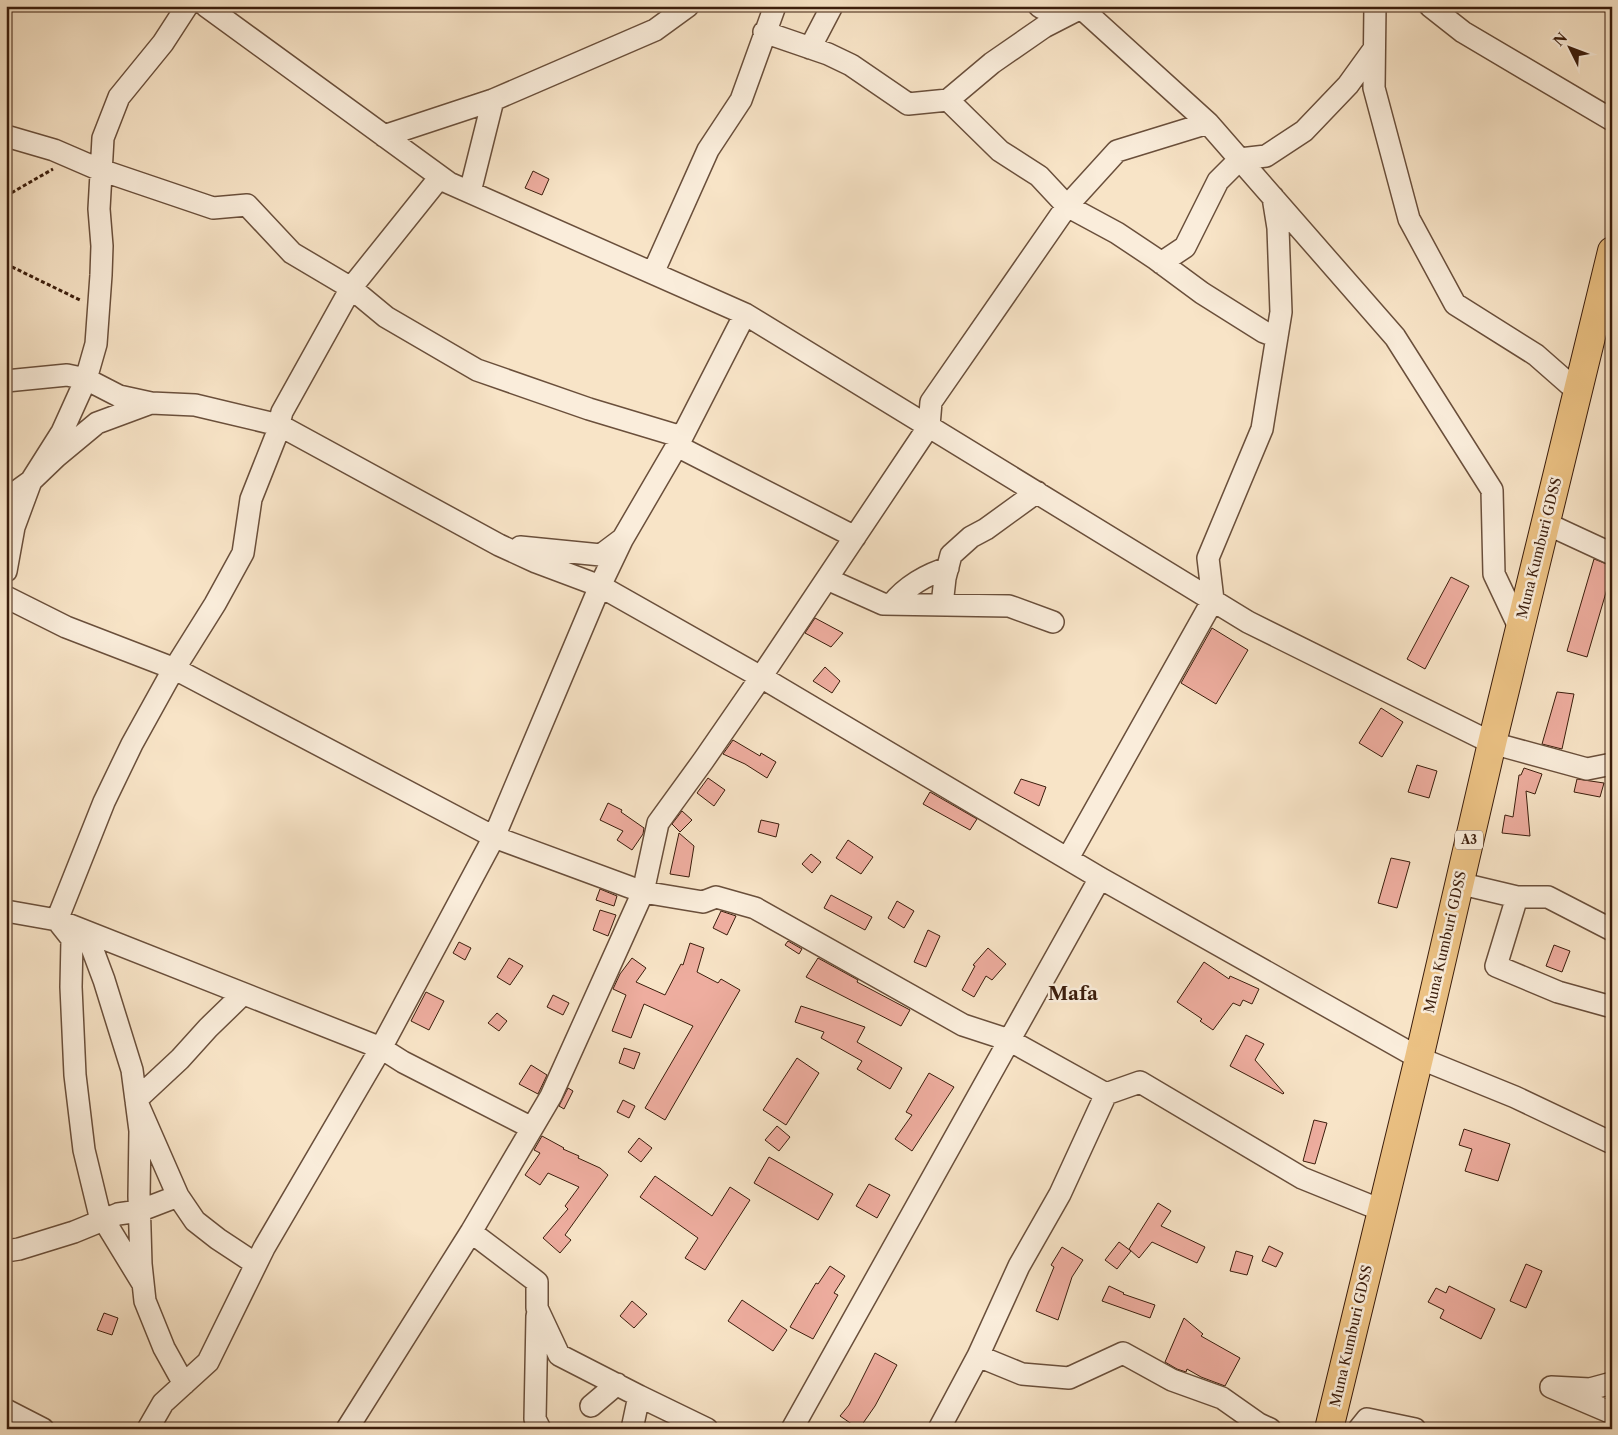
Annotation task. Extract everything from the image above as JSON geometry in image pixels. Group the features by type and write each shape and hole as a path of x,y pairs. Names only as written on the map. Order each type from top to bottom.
{"highway":[{"name":"Muna Kumburi GDSS","path":"1329,1429 1577,391 1607,297 1612,251"}],"street":[{"path":"6,571 14,527 31,481 62,432 86,379 96,344 102,246 99,209 103,138 119,97 163,43 187,6"},
{"path":"206,6 449,183 745,314 1248,622 1492,743 1586,769 1612,764"},
{"path":"384,136 493,100 655,30 688,6"},
{"path":"653,273 708,150 741,100 764,32 775,6"},
{"path":"810,48 832,6"},
{"path":"1039,6 1042,8 1080,7 1208,123 1395,337 1492,490 1494,574 1520,629"},
{"path":"1375,6 1374,88 1409,219 1455,304 1536,355 1577,391"},
{"path":"1430,6 1463,32 1612,120"},
{"path":"764,32 851,65 908,104 948,100 992,63 1044,27 1080,7"},
{"path":"1161,263 1186,247 1218,181 1240,159 1266,156 1304,131 1348,85 1374,49"},
{"path":"470,192 493,100"},
{"path":"948,100 995,146 1038,176 1067,206 1117,233 1202,293 1264,332 1277,337"},
{"path":"347,1429 471,1232 551,1096 643,892 658,823 761,677 929,426 932,402 1067,206 1117,151 1208,123"},
{"path":"6,136 54,150 101,169 213,208 247,205 292,253 351,288 386,317 477,370 679,441 855,537"},
{"path":"57,920 104,802 132,744 215,604 242,553 252,499 282,412 351,288 440,177"},
{"path":"1068,858 1213,600 1208,558 1262,429 1281,312 1278,228 1273,197"},
{"path":"148,1429 163,1403 208,1362 256,1264 381,1048 494,837 600,586 622,540 679,441 745,314"},
{"path":"6,381 66,376 86,379 119,396 151,403 195,405 279,424 500,545 536,562 600,586 761,677 1100,878 1419,1058 1515,1097 1612,1143"},
{"path":"6,499 31,481 56,457 97,423 151,403"},
{"path":"942,605 951,555 971,537 1037,492"},
{"path":"1545,523 1612,554"},
{"path":"500,545 601,555 622,540"},
{"path":"892,604 901,593 932,573 948,568"},
{"path":"827,579 884,604 1009,606 1053,622"},
{"path":"7,592 66,627 176,668 494,837 643,892 703,902 716,896 755,908 963,1025 1009,1040 1106,1094"},
{"path":"792,1429 1100,878"},
{"path":"1458,884 1518,898 1548,896 1612,930"},
{"path":"1518,898 1496,966 1558,992 1612,1007"},
{"path":"6,910 57,920 381,1048 403,1062 532,1128"},
{"path":"57,920 72,939 71,987 75,1075 84,1150 99,1212 143,1284"},
{"path":"86,932 104,980 132,1070 140,1131 140,1264 145,1301 164,1348 184,1384"},
{"path":"136,1100 180,1060 208,1028 243,994"},
{"path":"939,1429 978,1356 1019,1266 1060,1194 1106,1094 1140,1082 1302,1178 1381,1210"},
{"path":"136,1100 178,1196 195,1221 256,1264"},
{"path":"6,1251 19,1249 74,1232 103,1219 118,1214 139,1211 178,1196"},
{"path":"471,1232 537,1282 535,1419 540,1429"},
{"path":"537,1308 559,1355 707,1429"},
{"path":"978,1356 1022,1374 1068,1378 1123,1353 1172,1380 1222,1398 1259,1424 1270,1429"},
{"path":"1612,1382 1590,1389 1551,1387 1612,1413"},
{"path":"591,1406 617,1384"},
{"path":"632,1429 639,1396"},
{"path":"6,1410 39,1428"},
{"path":"1360,1429 1367,1419 1415,1429"}],"path":[{"path":"6,264 98,309"}],"building":[{"path":"533,171 549,179 542,195 525,188"},
{"path":"1594,559 1612,566 1612,572 1587,657 1567,651"},
{"path":"1451,577 1469,586 1425,669 1407,659"},
{"path":"815,618 843,633 831,647 805,633"},
{"path":"1212,628 1248,650 1216,704 1181,683"},
{"path":"825,667 840,681 832,693 813,681"},
{"path":"1557,692 1574,694 1562,749 1542,744"},
{"path":"1381,708 1403,722 1382,757 1359,743"},
{"path":"733,740 760,756 761,753 776,762 767,778 745,764 723,754"},
{"path":"1417,765 1437,771 1429,798 1408,792"},
{"path":"1524,768 1542,774 1535,794 1526,791 1530,836 1502,833 1505,815 1513,817 1519,775 1521,775"},
{"path":"708,778 725,790 714,806 697,793"},
{"path":"1021,779 1046,787 1039,806 1014,793"},
{"path":"1577,779 1604,783 1600,797 1574,792"},
{"path":"930,792 977,819 970,830 923,804"},
{"path":"608,803 622,810 621,812 644,828 643,834 632,850 617,840 623,831 600,820"},
{"path":"682,811 692,820 680,832 672,824"},
{"path":"761,820 779,824 776,837 758,832"},
{"path":"679,833 694,846 689,877 670,874"},
{"path":"848,840 873,857 861,874 836,858"},
{"path":"811,854 821,862 812,873 802,864"},
{"path":"1391,858 1410,862 1397,908 1378,903"},
{"path":"600,889 617,896 614,906 596,900"},
{"path":"831,895 872,917 865,930 824,908"},
{"path":"897,901 914,911 904,928 888,918"},
{"path":"600,910 616,915 608,936 593,930"},
{"path":"721,911 736,916 727,935 713,928"},
{"path":"928,930 940,936 926,967 914,962"},
{"path":"788,941 802,949 799,954 785,945"},
{"path":"459,942 471,948 465,960 453,953"},
{"path":"690,943 704,948 697,972 718,983 721,979 740,990 665,1120 645,1108 693,1026 644,1004 631,1038 612,1031 626,995 613,989 620,974 632,958 646,968 636,982 665,995 681,964 683,965"},
{"path":"1554,945 1570,951 1562,972 1546,966"},
{"path":"988,948 1006,964 992,980 986,976 974,997 962,990 975,966 973,965"},
{"path":"509,958 523,966 510,985 497,977"},
{"path":"818,958 858,980 857,982 910,1010 901,1026 806,977"},
{"path":"1204,962 1229,979 1230,976 1259,989 1252,1004 1243,1000 1240,1006 1233,1003 1213,1030 1200,1021 1202,1019 1177,1002"},
{"path":"426,992 444,1001 429,1030 411,1021"},
{"path":"553,995 569,1003 563,1015 547,1007"},
{"path":"801,1006 865,1027 857,1042 902,1068 890,1089 857,1069 862,1061 821,1038 824,1032 795,1022"},
{"path":"497,1013 507,1021 499,1031 488,1023"},
{"path":"1246,1035 1264,1044 1255,1060 1283,1094 1230,1066"},
{"path":"624,1048 640,1053 634,1069 619,1063"},
{"path":"797,1058 819,1073 786,1125 763,1110"},
{"path":"531,1065 547,1075 538,1094 519,1084"},
{"path":"929,1073 954,1087 912,1151 895,1139 912,1115 906,1112"},
{"path":"568,1088 573,1091 564,1109 559,1106"},
{"path":"623,1100 635,1106 629,1118 617,1112"},
{"path":"1314,1120 1327,1123 1315,1164 1303,1161"},
{"path":"777,1126 790,1137 779,1151 765,1140"},
{"path":"1464,1129 1510,1144 1498,1181 1465,1171 1472,1149 1459,1145"},
{"path":"542,1136 579,1156 578,1158 600,1168 608,1175 565,1235 571,1240 560,1253 543,1238 568,1209 565,1206 579,1187 548,1173 540,1185 525,1175 540,1153 534,1150"},
{"path":"639,1138 652,1148 641,1162 628,1152"},
{"path":"769,1157 833,1194 818,1220 754,1183"},
{"path":"655,1176 712,1216 730,1187 750,1200 705,1270 685,1258 698,1238 640,1197"},
{"path":"869,1184 890,1195 877,1218 856,1206"},
{"path":"1158,1203 1171,1211 1161,1226 1205,1247 1197,1263 1152,1242 1139,1258 1129,1249"},
{"path":"1119,1242 1131,1251 1117,1269 1105,1260"},
{"path":"1269,1246 1283,1253 1276,1267 1262,1261"},
{"path":"1062,1247 1083,1260 1072,1277 1058,1320 1036,1311 1054,1267 1051,1265"},
{"path":"1236,1251 1253,1256 1247,1275 1230,1271"},
{"path":"1526,1264 1542,1271 1526,1308 1510,1301"},
{"path":"830,1266 845,1276 834,1293 838,1295 813,1339 790,1327 816,1283 818,1284"},
{"path":"1109,1286 1123,1294 1155,1305 1150,1318 1102,1301"},
{"path":"1449,1286 1495,1309 1481,1339 1440,1318 1444,1310 1428,1302 1436,1288 1446,1293"},
{"path":"742,1300 787,1330 773,1351 728,1321"},
{"path":"632,1301 647,1314 634,1328 620,1316"},
{"path":"104,1313 118,1318 112,1335 97,1330"},
{"path":"1184,1318 1203,1334 1201,1336 1240,1358 1225,1386 1201,1377 1187,1369 1186,1372 1177,1369 1165,1362"},
{"path":"875,1353 897,1365 875,1406 859,1429 840,1416 849,1405"}],"district":[{"name":"Mafa","path":"1073,993"}]}
